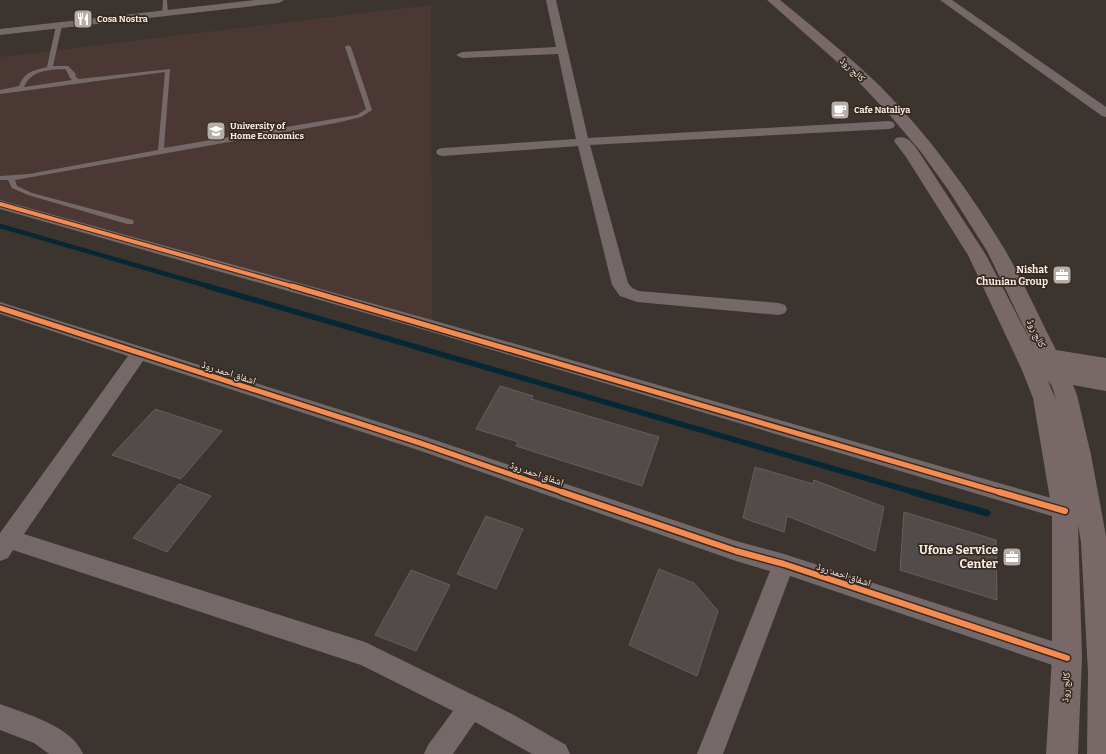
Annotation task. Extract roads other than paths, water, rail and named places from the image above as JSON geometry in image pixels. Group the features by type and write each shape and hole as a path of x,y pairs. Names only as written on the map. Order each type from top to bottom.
{"main road":[{"name":"کالج روڈ","path":"759,0 868,100 913,155 977,256 1041,364 1066,395 1100,544 1104,673 1104,754"},
{"name":"کالج روڈ","path":"773,0 858,72 907,124 985,233 1006,269 1041,364 1044,398 1065,511 1067,658 1062,754"},
{"path":"1041,364 1106,366"},
{"path":"1041,364 1106,382"}],"street":[{"path":"0,32 279,0"},
{"path":"550,0 583,142 620,285 626,292 637,296 779,309"},
{"path":"945,0 1106,113"},
{"path":"462,55 562,50"},
{"path":"442,152 583,142 889,125"},
{"path":"0,204 432,326 1065,511"},
{"name":"اشفاق احمد روڈ","path":"0,308 420,443 736,550 784,564 1067,658"},
{"path":"139,353 4,545 365,654 505,724 557,754"},
{"path":"710,754 784,564"},
{"path":"437,754 471,707"},
{"path":"0,717 42,733 70,754"}],"lane":[{"path":"165,14 166,0"},
{"path":"50,68 59,26"},
{"path":"0,178 11,178 359,116 369,110 348,47"},
{"path":"14,90 21,87 26,78 34,72 50,68 66,68 72,73 73,78 78,81"},
{"path":"0,92 168,70 161,151"},
{"path":"11,178 14,187 30,194 130,222"}],"waterway":[{"path":"0,226 211,287"},
{"path":"207,286 917,493"},
{"path":"913,492 987,513"}],"place":[{"name":"Cosa Nostra","path":"83,19"},
{"name":"Cafe Nataliya","path":"840,110"},
{"name":"University of Home Economics","path":"216,131"},
{"name":"Nishat Chunian Group","path":"1062,275"},
{"name":"Ufone Service Center","path":"1012,557"}]}
